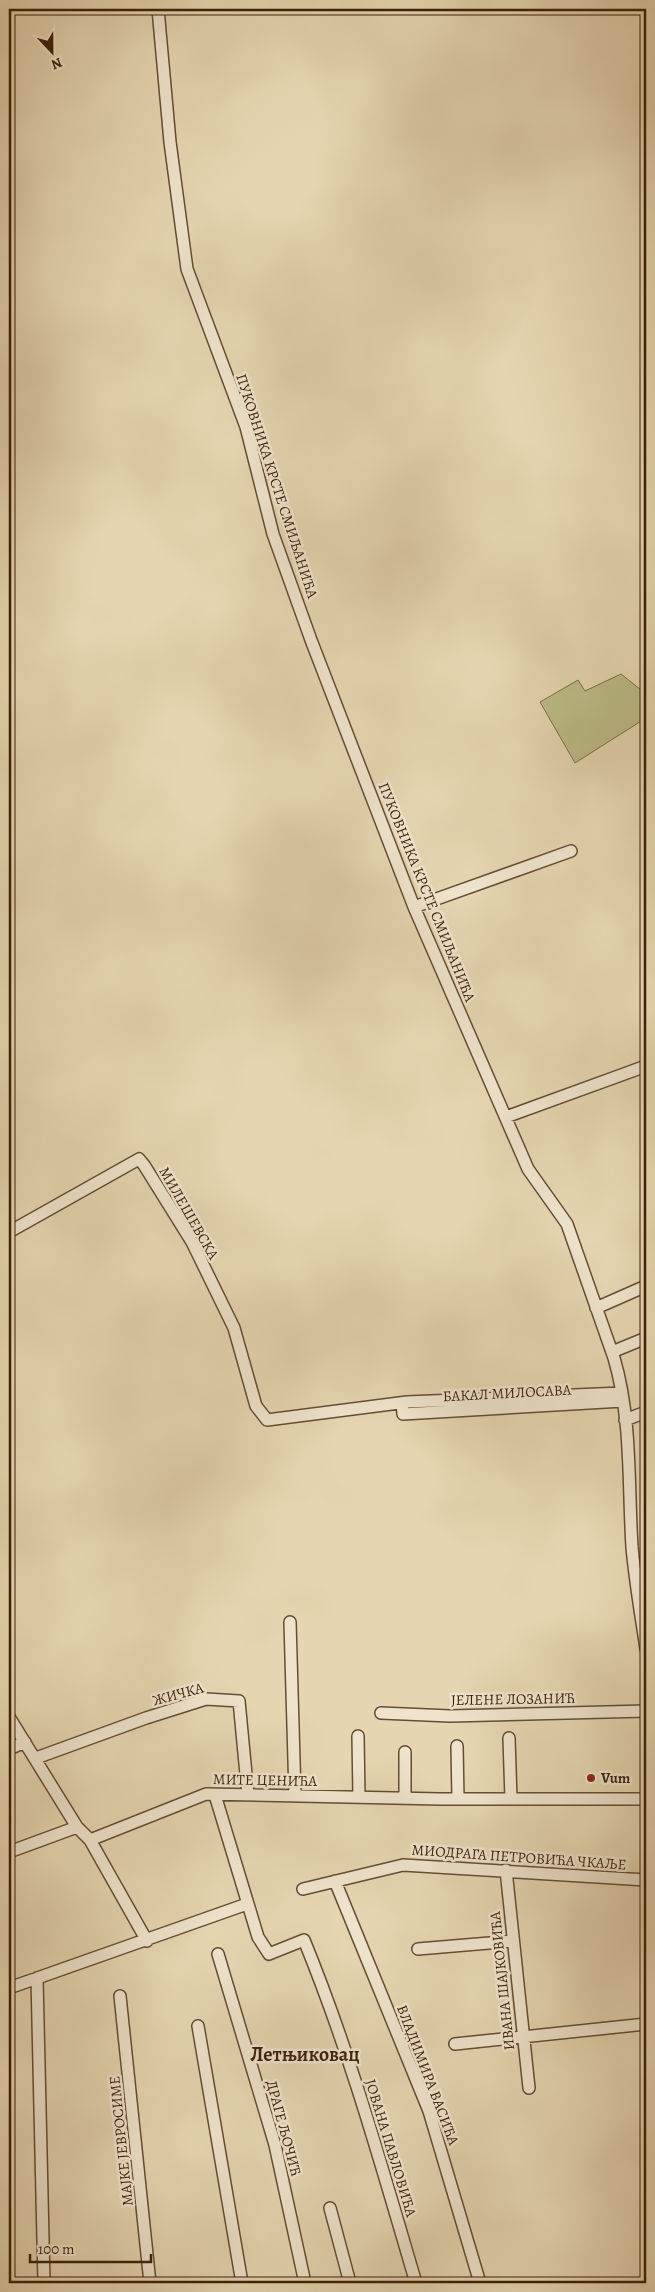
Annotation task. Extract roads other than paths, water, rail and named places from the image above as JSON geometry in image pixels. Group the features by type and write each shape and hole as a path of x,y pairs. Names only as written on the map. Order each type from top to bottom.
{"street":[{"name":"ПУКОВНИКА КРСТЕ СМИЉАНИЋА","path":"158,9 170,142 187,269 246,427 276,542 311,640 414,907 528,1169 567,1224 612,1352 623,1397 634,1562 646,1649"},
{"path":"414,907 571,851"},
{"path":"506,1117 646,1066"},
{"name":"МИЛЕШЕВСКА","path":"9,1232 139,1159 192,1242 234,1328 256,1406 267,1420"},
{"path":"596,1308 646,1286"},
{"path":"612,1352 646,1338"},
{"name":"БАКАЛ МИЛОСАВА","path":"267,1420 402,1403 402,1414 623,1397"},
{"path":"625,1420 646,1412"},
{"path":"290,1622 295,1795"},
{"name":"ЖИЧКА","path":"36,1758 146,1718 206,1699 239,1701 248,1795"},
{"name":"ЈЕЛЕНЕ ЛОЗАНИЋ","path":"381,1713 450,1716 646,1711"},
{"path":"9,1717 77,1827 90,1840 147,1941"},
{"path":"358,1736 359,1797"},
{"path":"509,1738 511,1799"},
{"path":"9,1749 25,1742"},
{"path":"457,1746 458,1799"},
{"path":"405,1752 406,1798"},
{"name":"МИТЕ ЦЕНИЋА","path":"90,1840 206,1794 458,1799 646,1799"},
{"path":"9,1988 147,1941 247,1904 215,1794"},
{"path":"9,1852 77,1827"},
{"name":"МИОДРАГА ПЕТРОВИЋА ЧКАЉЕ","path":"303,1889 403,1865 646,1880"},
{"name":"ИВАНА ШАЈКОВИЋА","path":"506,1870 529,2088"},
{"name":"ВЛАДИМИРА ВАСИЋА","path":"335,1881 429,2111 480,2283"},
{"name":"ЈОВАНА ПАВЛОВИЋА","path":"247,1904 258,1937 269,1954 304,1940 324,1990 369,2120 416,2283"},
{"path":"418,1949 513,1941"},
{"name":"ДРАГЕ ЉОЧИЋ","path":"218,1954 275,2145 305,2283"},
{"path":"37,1978 44,2283"},
{"name":"МАЈКЕ ЈЕВРОСИМЕ","path":"120,1996 150,2283"},
{"path":"455,2044 646,2024"},
{"path":"198,2026 242,2283"},
{"path":"330,2208 350,2283"}],"place":[{"name":"Vum","path":"591,1778"}],"district":[{"name":"Летњиковац","path":"305,2054"}]}
